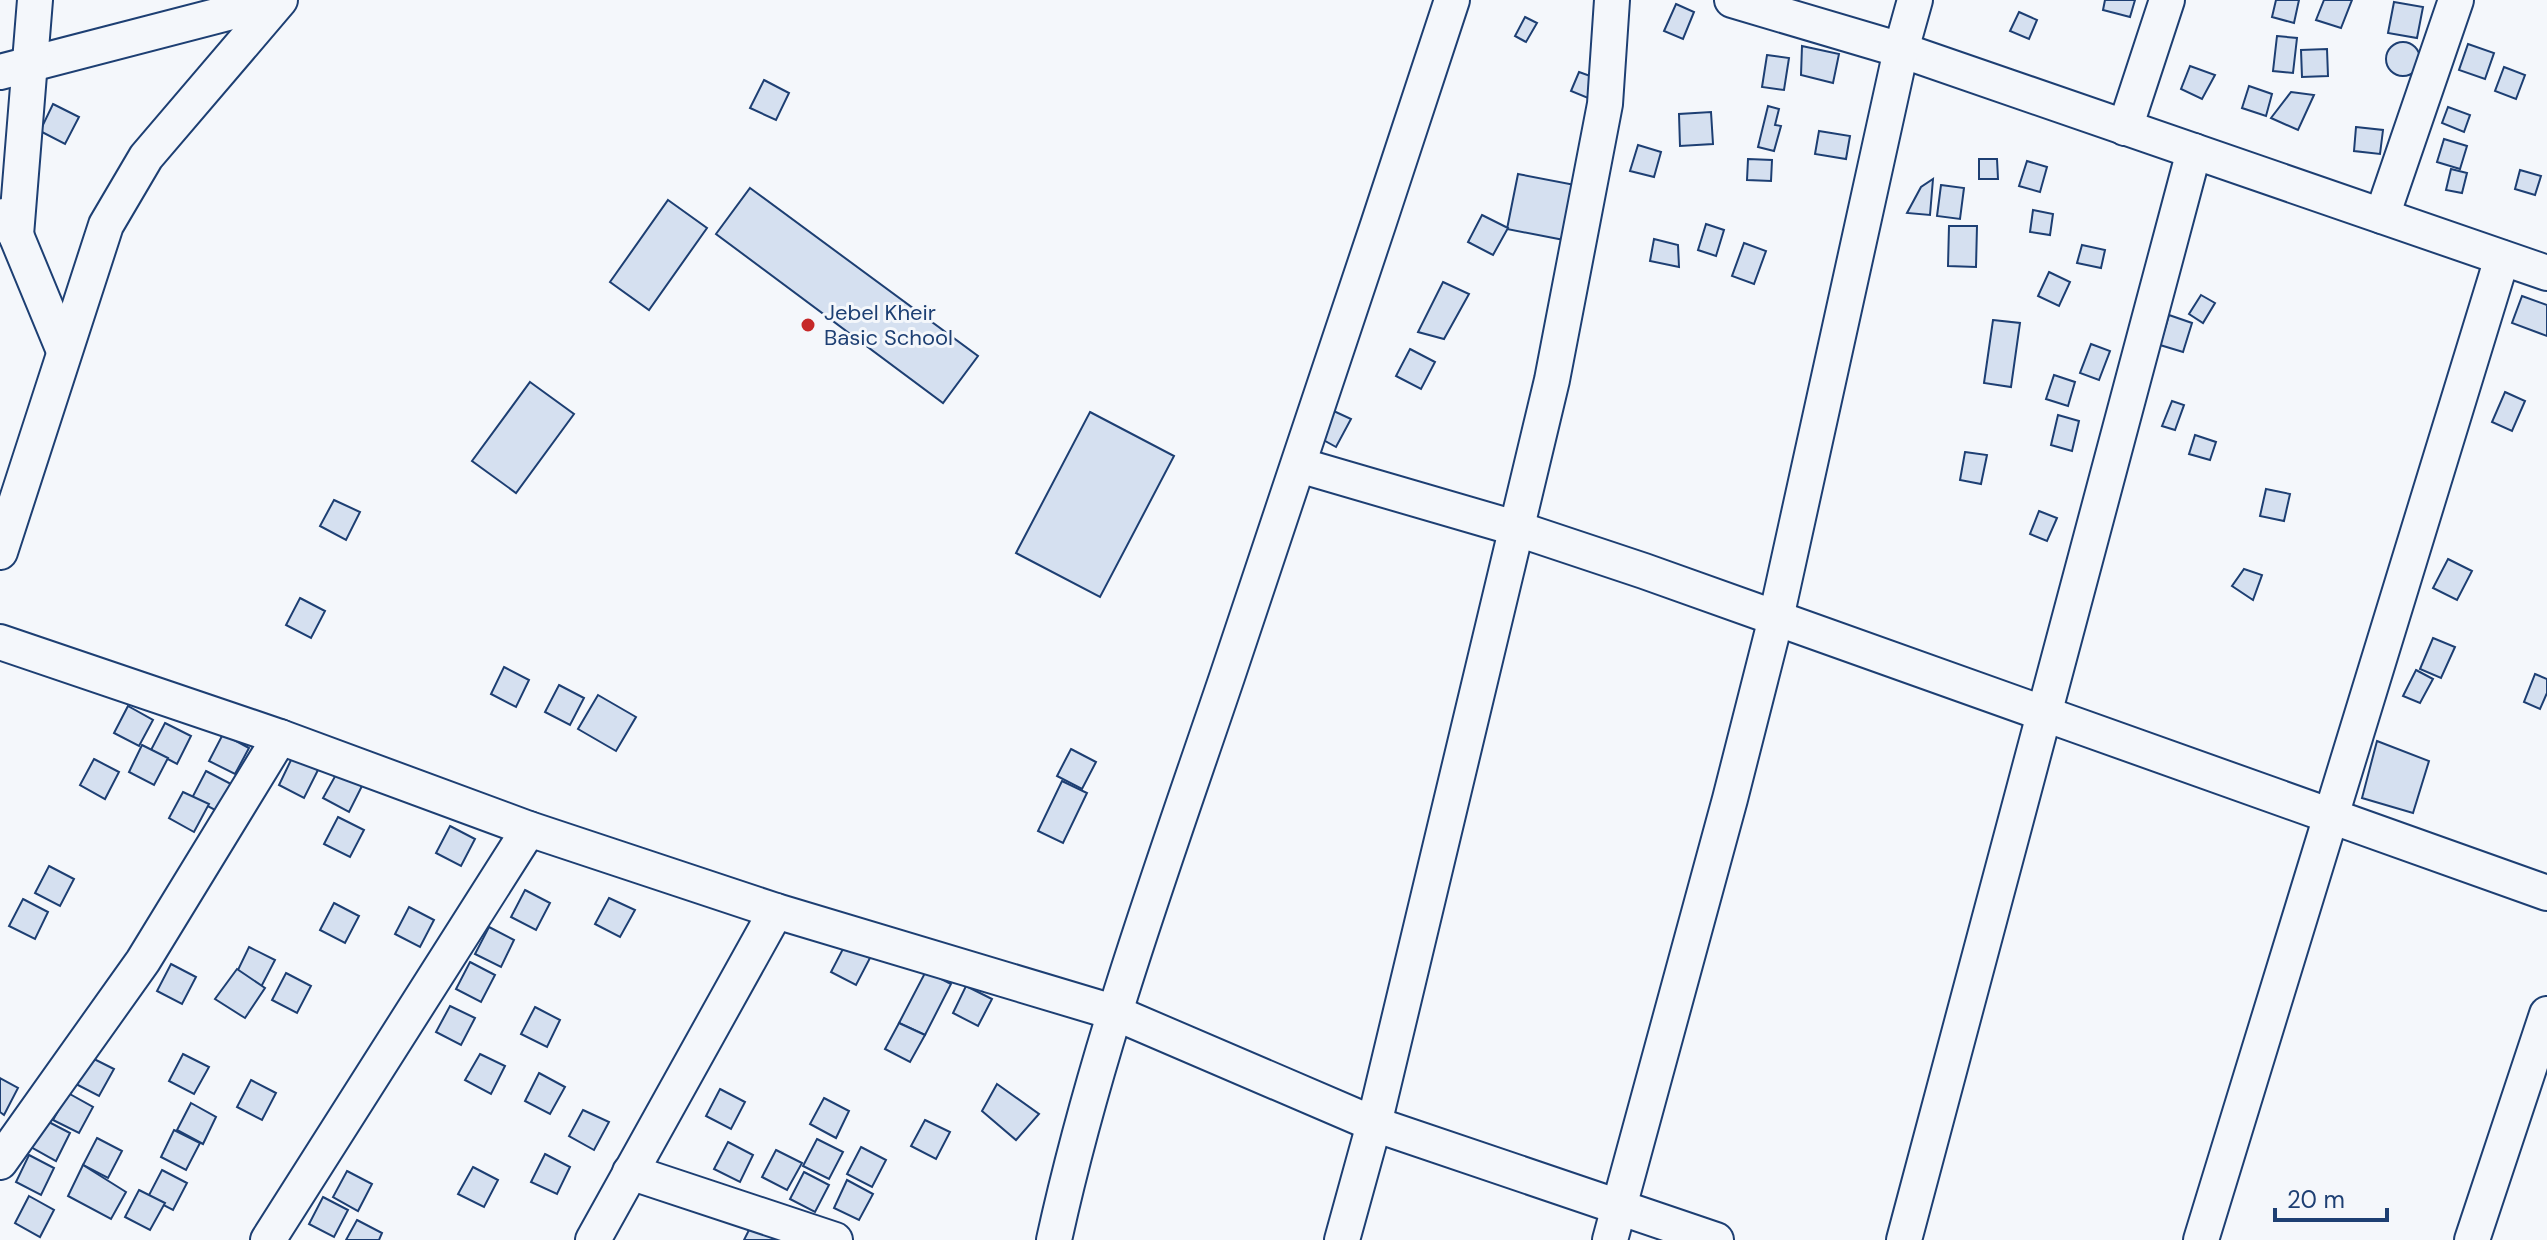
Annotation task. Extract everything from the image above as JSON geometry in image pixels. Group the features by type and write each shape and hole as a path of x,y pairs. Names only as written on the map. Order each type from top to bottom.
{"street":[{"path":"35,0 14,69 8,222 64,351"},
{"path":"14,69 279,0"},
{"path":"0,552 106,225 146,157 279,0"},
{"path":"1054,1240 1073,1152 1113,1012 1299,465 1452,0"},
{"path":"1342,1240 1374,1124 1552,380 1605,104 1612,0"},
{"path":"1732,0 1901,50 2547,273"},
{"path":"1614,1224 1776,618 1901,50 1915,0"},
{"path":"2125,128 2167,0"},
{"path":"2382,216 2456,0"},
{"path":"1904,1240 2194,151"},
{"path":"2201,1240 2502,258"},
{"path":"1299,465 1515,528 2547,893"},
{"path":"0,642 280,737 529,829 776,911 1113,1012 1614,1224 1716,1240"},
{"path":"0,1162 143,961 280,737"},
{"path":"268,1240 529,829"},
{"path":"593,1240 776,911"},
{"path":"2472,1240 2547,1014"},
{"path":"630,1172 835,1240"}],"building":[{"path":"2105,0 2135,0 2130,17 2103,10"},
{"path":"2276,0 2299,0 2294,23 2272,17"},
{"path":"2324,0 2352,0 2341,28 2316,20"},
{"path":"2394,2 2423,7 2417,38 2388,33"},
{"path":"1676,4 1694,12 1683,39 1664,31"},
{"path":"2019,12 2037,20 2029,39 2010,31"},
{"path":"1525,17 1537,23 1526,42 1515,36"},
{"path":"2277,36 2297,38 2293,73 2273,71"},
{"path":"2403,42 2415,47 2420,59 2415,71 2403,76 2391,71 2386,59 2391,47"},
{"path":"2468,44 2494,53 2485,79 2459,70"},
{"path":"1802,46 1839,54 1833,83 1801,75"},
{"path":"2327,49 2328,76 2302,77 2301,50"},
{"path":"1767,55 1789,58 1784,90 1762,87"},
{"path":"2190,66 2215,75 2202,99 2181,89"},
{"path":"2504,67 2525,75 2516,99 2495,91"},
{"path":"1579,72 1596,78 1588,98 1571,91"},
{"path":"764,80 789,93 776,120 750,108"},
{"path":"2249,86 2272,94 2266,116 2242,108"},
{"path":"2291,92 2314,95 2298,130 2271,118"},
{"path":"53,104 79,117 65,144 40,131"},
{"path":"1768,106 1779,109 1775,125 1781,126 1774,151 1758,147"},
{"path":"2448,107 2470,115 2464,132 2442,123"},
{"path":"1711,112 1713,144 1680,146 1679,114"},
{"path":"2356,127 2383,130 2380,154 2354,151"},
{"path":"1819,131 1850,136 1846,159 1815,154"},
{"path":"2444,139 2467,146 2460,169 2437,162"},
{"path":"1638,145 1661,152 1654,177 1630,171"},
{"path":"1748,159 1772,160 1771,181 1747,180"},
{"path":"1979,159 1997,159 1998,179 1979,179"},
{"path":"2027,161 2047,167 2040,192 2019,186"},
{"path":"2451,169 2467,173 2462,193 2446,190"},
{"path":"2520,170 2541,176 2535,195 2515,189"},
{"path":"1518,174 1575,185 1564,240 1507,229"},
{"path":"1933,179 1930,215 1907,213 1921,187"},
{"path":"1941,185 1964,188 1960,219 1937,216"},
{"path":"750,188 978,356 943,403 716,234"},
{"path":"668,200 707,228 649,310 610,282"},
{"path":"2033,210 2053,214 2050,235 2030,232"},
{"path":"1482,215 1508,228 1493,255 1468,242"},
{"path":"1706,224 1724,230 1716,256 1698,250"},
{"path":"1949,226 1977,226 1976,267 1948,266"},
{"path":"1654,239 1678,245 1679,267 1650,261"},
{"path":"1744,243 1766,251 1754,284 1732,276"},
{"path":"2082,245 2105,250 2101,268 2077,263"},
{"path":"2049,272 2070,282 2059,306 2038,296"},
{"path":"1443,282 1469,294 1444,339 1418,332"},
{"path":"2201,295 2215,303 2203,323 2189,314"},
{"path":"2522,296 2547,305 2547,336 2512,323"},
{"path":"2169,315 2192,323 2183,352 2160,345"},
{"path":"1993,320 2020,323 2011,387 1984,383"},
{"path":"2091,344 2110,351 2099,380 2080,373"},
{"path":"1410,349 1435,362 1421,389 1396,376"},
{"path":"2054,375 2075,382 2068,406 2046,399"},
{"path":"530,382 574,414 516,493 472,461"},
{"path":"2505,392 2525,401 2512,431 2492,422"},
{"path":"2172,401 2184,405 2175,430 2162,426"},
{"path":"1325,407 1351,419 1336,447 1311,433"},
{"path":"1090,412 1174,456 1100,597 1016,553"},
{"path":"2058,415 2079,421 2072,451 2051,445"},
{"path":"2195,435 2216,442 2210,460 2189,454"},
{"path":"1965,452 1987,455 1981,484 1960,480"},
{"path":"2266,489 2290,494 2284,521 2260,516"},
{"path":"334,500 360,512 346,540 320,526"},
{"path":"2039,511 2057,518 2047,541 2030,534"},
{"path":"2448,559 2472,571 2457,600 2433,588"},
{"path":"2244,569 2262,575 2253,600 2232,586"},
{"path":"300,598 325,611 311,638 286,625"},
{"path":"2433,638 2455,647 2441,678 2420,669"},
{"path":"504,667 529,680 516,707 491,694"},
{"path":"2416,670 2433,679 2420,703 2403,696"},
{"path":"2535,674 2547,679 2547,693 2540,709 2524,702"},
{"path":"559,685 584,698 570,725 545,712"},
{"path":"598,695 636,717 616,751 578,729"},
{"path":"128,706 153,720 139,746 114,733"},
{"path":"165,723 191,736 177,764 151,750"},
{"path":"223,734 249,748 235,774 209,761"},
{"path":"2377,741 2429,761 2413,813 2362,798"},
{"path":"142,745 168,758 154,785 129,772"},
{"path":"1071,749 1096,762 1082,789 1057,776"},
{"path":"292,758 318,770 304,798 279,785"},
{"path":"94,759 119,772 105,799 80,785"},
{"path":"206,771 231,784 217,811 192,798"},
{"path":"338,771 363,784 349,812 323,798"},
{"path":"1062,781 1087,793 1063,843 1038,831"},
{"path":"183,792 209,804 194,832 169,818"},
{"path":"338,817 364,830 350,857 324,844"},
{"path":"450,826 475,839 461,866 436,853"},
{"path":"49,866 74,879 60,906 35,893"},
{"path":"525,890 550,903 536,930 511,917"},
{"path":"609,898 635,910 620,937 595,924"},
{"path":"23,899 48,912 35,939 9,926"},
{"path":"334,903 359,916 345,943 320,930"},
{"path":"409,907 434,920 420,947 395,934"},
{"path":"489,927 514,940 501,967 475,954"},
{"path":"845,945 870,958 856,985 831,972"},
{"path":"249,947 275,960 261,987 236,974"},
{"path":"470,962 495,975 481,1002 456,989"},
{"path":"171,964 196,977 182,1004 157,991"},
{"path":"237,969 265,988 245,1018 215,999"},
{"path":"926,971 951,984 925,1035 899,1023"},
{"path":"286,973 311,986 297,1013 272,1000"},
{"path":"966,986 992,999 978,1026 953,1013"},
{"path":"450,1006 475,1018 461,1045 436,1032"},
{"path":"535,1007 560,1020 547,1047 521,1034"},
{"path":"899,1023 925,1035 910,1062 885,1049"},
{"path":"183,1054 209,1067 194,1094 169,1081"},
{"path":"480,1054 505,1066 491,1094 465,1080"},
{"path":"88,1056 114,1069 99,1096 74,1083"},
{"path":"539,1073 565,1087 550,1114 525,1101"},
{"path":"0,1078 18,1088 4,1115 0,1112"},
{"path":"251,1080 276,1093 262,1120 237,1107"},
{"path":"997,1084 1039,1114 1016,1140 982,1111"},
{"path":"720,1089 745,1102 731,1129 706,1116"},
{"path":"68,1093 93,1107 79,1133 53,1120"},
{"path":"824,1098 849,1111 836,1138 810,1124"},
{"path":"191,1103 216,1117 203,1144 177,1130"},
{"path":"583,1110 609,1122 594,1150 569,1136"},
{"path":"45,1120 70,1133 56,1161 31,1147"},
{"path":"925,1120 950,1132 936,1159 911,1146"},
{"path":"174,1130 200,1143 186,1170 161,1157"},
{"path":"97,1138 122,1151 108,1178 83,1165"},
{"path":"817,1139 843,1152 829,1179 803,1166"},
{"path":"728,1142 753,1155 740,1182 714,1169"},
{"path":"861,1147 886,1160 872,1187 847,1174"},
{"path":"776,1150 802,1163 787,1190 762,1177"},
{"path":"545,1154 570,1167 557,1194 531,1182"},
{"path":"29,1155 54,1168 41,1195 16,1182"},
{"path":"83,1165 126,1192 111,1219 68,1196"},
{"path":"473,1167 498,1180 484,1207 458,1194"},
{"path":"162,1170 187,1183 173,1210 148,1197"},
{"path":"347,1171 372,1184 358,1211 333,1197"},
{"path":"804,1172 829,1185 815,1212 790,1199"},
{"path":"847,1180 873,1194 859,1220 834,1208"},
{"path":"139,1190 165,1203 150,1230 125,1217"},
{"path":"29,1196 54,1210 40,1237 15,1223"},
{"path":"323,1197 348,1210 334,1237 309,1224"},
{"path":"357,1220 382,1233 379,1240 346,1240"},
{"path":"752,1224 778,1237 776,1240 744,1240"}],"place":[{"name":"Jebel Kheir Basic School","path":"808,325"}]}
